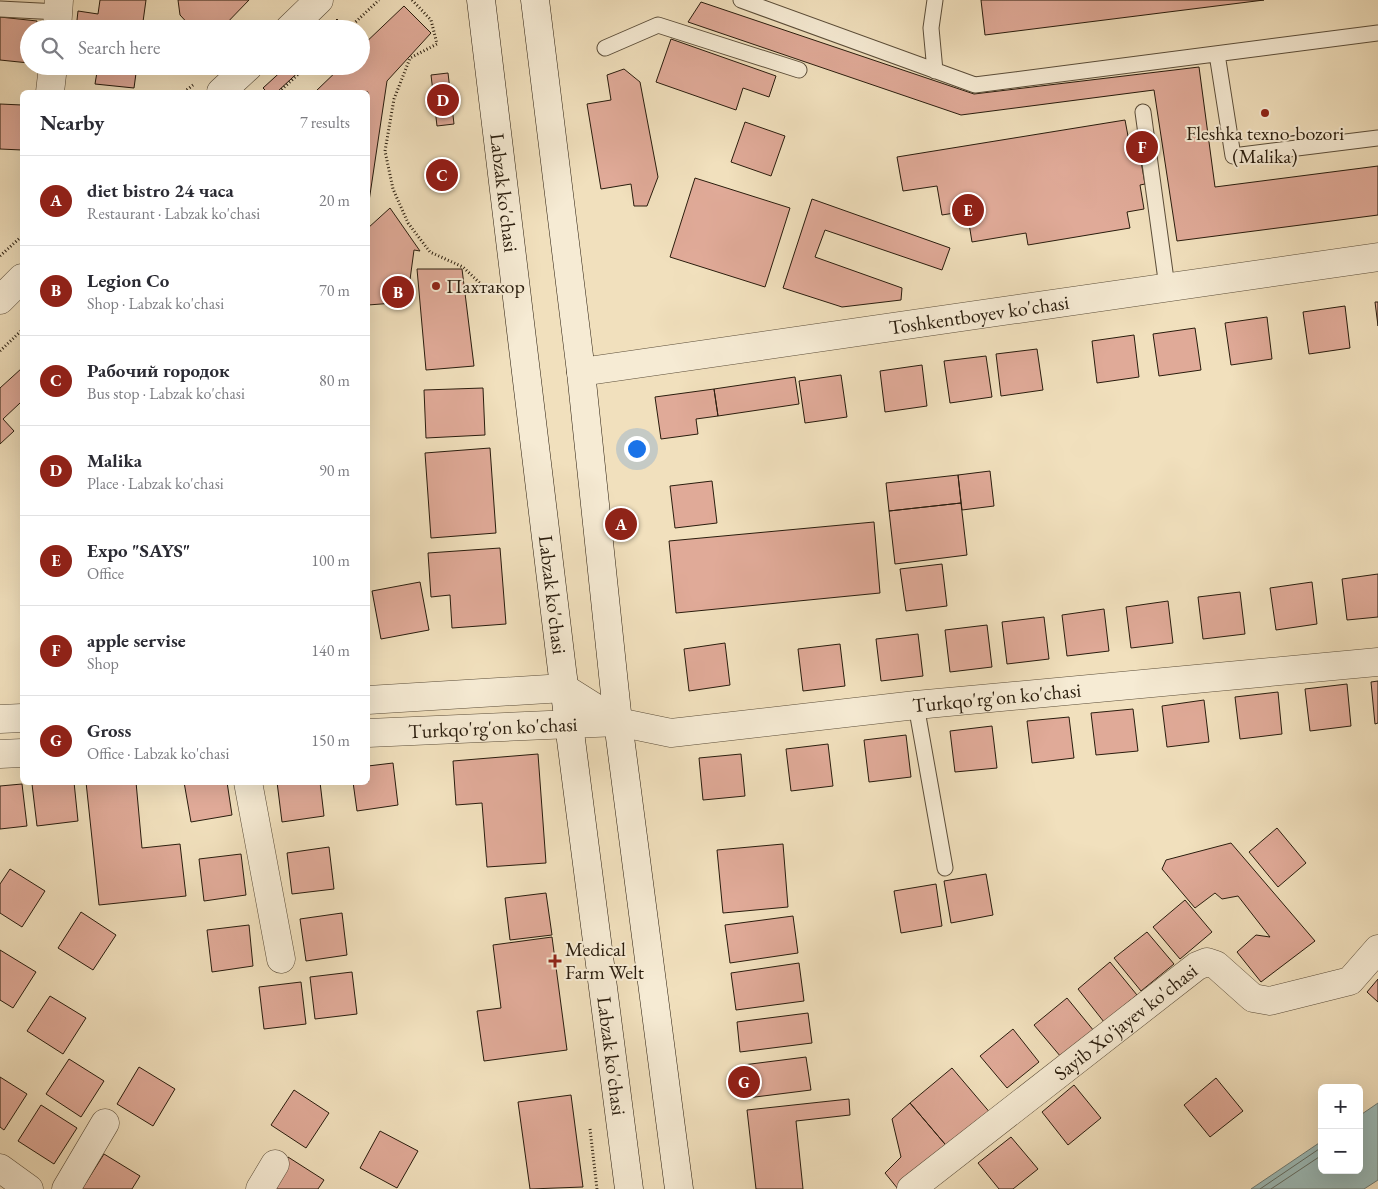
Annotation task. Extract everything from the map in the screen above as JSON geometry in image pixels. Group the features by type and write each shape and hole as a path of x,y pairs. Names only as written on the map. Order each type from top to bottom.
{"street":[{"path":"298,20 319,0"},
{"name":"Labzak ko'chasi","path":"481,0 564,688 629,1189"},
{"path":"536,0 582,372 618,722 680,1189"},
{"path":"50,90 52,75"},
{"path":"223,90 239,75"},
{"name":"Toshkentboyev ko'chasi","path":"582,372 1378,257"},
{"path":"0,300 20,280"},
{"name":"Turkqo'rg'on ko'chasi","path":"370,733 618,722 671,733 916,705 1378,662"},
{"name":"Turkqo'rg'on ko'chasi","path":"370,700 564,688 618,722"},
{"path":"0,720 20,718"},
{"path":"0,754 20,753"},
{"path":"249,785 281,959"},
{"name":"Sayib Xo'jayev ko'chasi","path":"911,1189 1197,966 1207,962 1216,966 1253,998 1270,1001 1350,981 1378,949"},
{"path":"66,1189 106,1123"},
{"path":"260,1189 275,1164"},
{"path":"0,1168 29,1189"}],"lane":[{"path":"741,0 976,85 1378,33"},
{"path":"935,0 931,28 935,71"},
{"path":"0,9 58,13"},
{"path":"605,48 658,25 799,70"},
{"path":"1217,54 1233,156 1378,138"},
{"path":"1143,112 1167,287"},
{"path":"916,705 945,868"}],"path":[{"path":"358,20 379,0"},
{"path":"412,0 431,20 437,44 410,58 394,99 385,151 393,189 408,223 430,252 463,267 486,288 487,298"},
{"path":"281,90 297,75"},
{"path":"0,256 20,238"},
{"path":"0,351 20,332"},
{"path":"589,1120 597,1189"}],"water":[{"path":"1378,1103 1378,1180 1364,1189 1251,1189 1318,1144 1318,1174 1363,1174 1363,1113"}],"building":[{"path":"100,0 146,0 143,20 77,20 78,11 98,14"},
{"path":"178,0 249,0 230,20 185,20 180,15"},
{"path":"981,0 1264,0 985,35"},
{"path":"701,2 974,94 1199,67 1215,187 1378,166 1378,215 1177,241 1154,90 961,115 688,22"},
{"path":"404,6 431,33 387,81 370,195 370,90 317,90 333,75 370,75 370,38"},
{"path":"0,17 28,20 20,20 20,62 0,60"},
{"path":"671,39 776,76 769,97 743,88 736,110 656,82"},
{"path":"624,69 640,82 658,177 647,206 634,206 631,184 601,189 587,104 611,100 607,75"},
{"path":"448,73 454,124 437,126 431,75"},
{"path":"96,75 136,75 134,88 95,84"},
{"path":"277,75 295,75 279,90 265,90 263,88"},
{"path":"0,104 20,105 20,150 0,149"},
{"path":"1125,120 1131,152 1139,150 1145,184 1140,185 1144,209 1127,212 1130,228 1028,245 1026,233 972,242 967,211 942,215 937,186 903,191 897,157"},
{"path":"745,122 785,136 771,176 731,162"},
{"path":"695,178 790,208 765,287 670,257"},
{"path":"812,199 950,248 942,270 825,230 815,257 902,288 901,300 842,307 783,288"},
{"path":"390,208 420,251 414,250 407,302 370,305 370,226"},
{"path":"417,269 462,269 474,366 426,370"},
{"path":"1375,302 1378,302 1378,326"},
{"path":"1345,306 1350,348 1309,354 1303,312"},
{"path":"1267,317 1272,359 1231,365 1225,323"},
{"path":"1195,328 1201,370 1159,376 1153,334"},
{"path":"1134,335 1139,377 1097,383 1092,341"},
{"path":"1037,349 1043,390 1001,396 996,354"},
{"path":"986,356 992,397 950,403 944,361"},
{"path":"922,365 927,406 885,412 880,371"},
{"path":"20,370 20,403 3,419 14,431 0,444 0,388"},
{"path":"841,375 847,417 805,423 799,381"},
{"path":"795,377 799,404 718,416 714,389"},
{"path":"483,388 485,435 426,438 424,390"},
{"path":"714,389 718,416 696,419 698,434 661,439 655,397"},
{"path":"490,448 496,533 431,538 425,453"},
{"path":"990,471 994,506 962,510 958,475"},
{"path":"958,475 961,503 889,511 886,483"},
{"path":"712,481 717,523 675,528 670,486"},
{"path":"961,503 967,555 895,564 889,511"},
{"path":"874,522 880,593 676,613 669,541"},
{"path":"500,548 506,624 452,628 450,595 431,597 428,553"},
{"path":"942,564 947,606 906,611 900,569"},
{"path":"1378,574 1378,617 1347,620 1342,579"},
{"path":"420,582 429,630 381,639 372,591"},
{"path":"1312,582 1317,624 1276,630 1270,588"},
{"path":"1240,592 1245,634 1203,639 1198,597"},
{"path":"1168,601 1173,643 1131,648 1126,607"},
{"path":"1104,609 1109,651 1067,656 1062,615"},
{"path":"1044,617 1049,659 1007,664 1002,622"},
{"path":"987,625 992,667 950,672 945,630"},
{"path":"918,634 923,676 881,681 876,639"},
{"path":"725,643 730,685 689,691 684,649"},
{"path":"840,644 845,686 803,691 798,649"},
{"path":"1378,681 1378,723 1375,724 1371,682"},
{"path":"1347,684 1351,726 1310,731 1305,689"},
{"path":"1278,692 1282,734 1240,739 1235,697"},
{"path":"1204,700 1209,742 1167,747 1162,706"},
{"path":"1133,709 1138,751 1096,755 1091,713"},
{"path":"1069,717 1074,758 1032,763 1027,721"},
{"path":"992,726 997,768 955,772 950,731"},
{"path":"906,735 911,777 869,782 864,740"},
{"path":"828,744 833,786 791,791 786,749"},
{"path":"538,754 546,863 487,867 482,803 456,805 453,761"},
{"path":"741,754 745,796 703,800 699,758"},
{"path":"393,763 398,805 357,811 353,785 370,785 370,766"},
{"path":"22,785 27,826 0,829 0,786"},
{"path":"32,785 74,785 78,821 37,826"},
{"path":"86,785 136,785 142,848 180,844 186,896 99,905"},
{"path":"185,785 227,785 232,815 191,822"},
{"path":"277,785 320,785 324,816 282,822"},
{"path":"1277,828 1306,863 1278,887 1249,852"},
{"path":"1231,843 1315,941 1261,982 1237,952 1256,935 1270,937 1238,896 1222,899 1215,893 1195,908 1162,869 1166,860"},
{"path":"783,844 788,907 723,913 717,850"},
{"path":"329,847 334,889 292,894 287,853"},
{"path":"241,854 246,895 204,901 199,859"},
{"path":"10,869 45,891 22,927 0,913 0,884"},
{"path":"986,874 993,915 951,923 944,881"},
{"path":"936,884 942,926 901,933 894,891"},
{"path":"546,893 552,935 510,940 505,898"},
{"path":"1185,900 1212,932 1180,959 1153,927"},
{"path":"81,912 116,935 93,970 58,948"},
{"path":"342,913 347,955 306,961 300,919"},
{"path":"793,916 798,953 730,963 725,925"},
{"path":"249,925 253,966 212,972 207,930"},
{"path":"1147,932 1174,964 1141,991 1114,958"},
{"path":"552,937 567,1050 484,1061 477,1011 501,1008 493,945"},
{"path":"0,950 36,972 13,1008 0,1000"},
{"path":"1110,962 1137,995 1104,1022 1078,989"},
{"path":"799,963 804,1001 736,1010 731,973"},
{"path":"352,972 357,1014 315,1019 310,977"},
{"path":"1378,979 1378,1002 1367,992"},
{"path":"301,982 306,1024 264,1029 259,987"},
{"path":"50,996 86,1018 63,1054 27,1031"},
{"path":"1067,998 1094,1031 1061,1057 1034,1025"},
{"path":"808,1013 812,1043 740,1052 737,1022"},
{"path":"1013,1029 1039,1062 1007,1088 980,1056"},
{"path":"806,1057 811,1090 747,1098 743,1065"},
{"path":"69,1059 104,1081 81,1117 46,1094"},
{"path":"139,1067 175,1089 153,1126 117,1104"},
{"path":"952,1068 992,1115 950,1150 910,1103"},
{"path":"0,1077 27,1094 4,1130 0,1127"},
{"path":"1216,1078 1243,1111 1210,1137 1184,1105"},
{"path":"1074,1085 1101,1118 1068,1145 1042,1112"},
{"path":"294,1090 329,1113 306,1148 271,1125"},
{"path":"571,1095 583,1187 530,1189 518,1102"},
{"path":"849,1099 850,1115 796,1121 803,1189 756,1189 747,1110"},
{"path":"910,1103 950,1150 898,1189 885,1173 901,1157 892,1119"},
{"path":"41,1105 77,1128 54,1164 18,1141"},
{"path":"380,1131 418,1151 397,1188 360,1168"},
{"path":"1011,1137 1038,1169 1013,1189 999,1189 978,1163"},
{"path":"104,1154 140,1176 132,1189 82,1189"},
{"path":"288,1157 324,1180 318,1189 268,1189"}],"place":[{"name":"Malika","path":"443,100"},
{"name":"Fleshka texno-bozori (Malika)","path":"1265,113"},
{"name":"apple servise","path":"1142,147"},
{"name":"Рабочий городок","path":"442,175"},
{"name":"Expo \"SAYS\"","path":"968,210"},
{"name":"Пахтакор","path":"436,286"},
{"name":"Legion Co","path":"398,292"},
{"name":"diet bistro 24 часа","path":"621,524"},
{"name":"Medical Farm Welt","path":"555,961"},
{"name":"Gross","path":"744,1082"}]}
